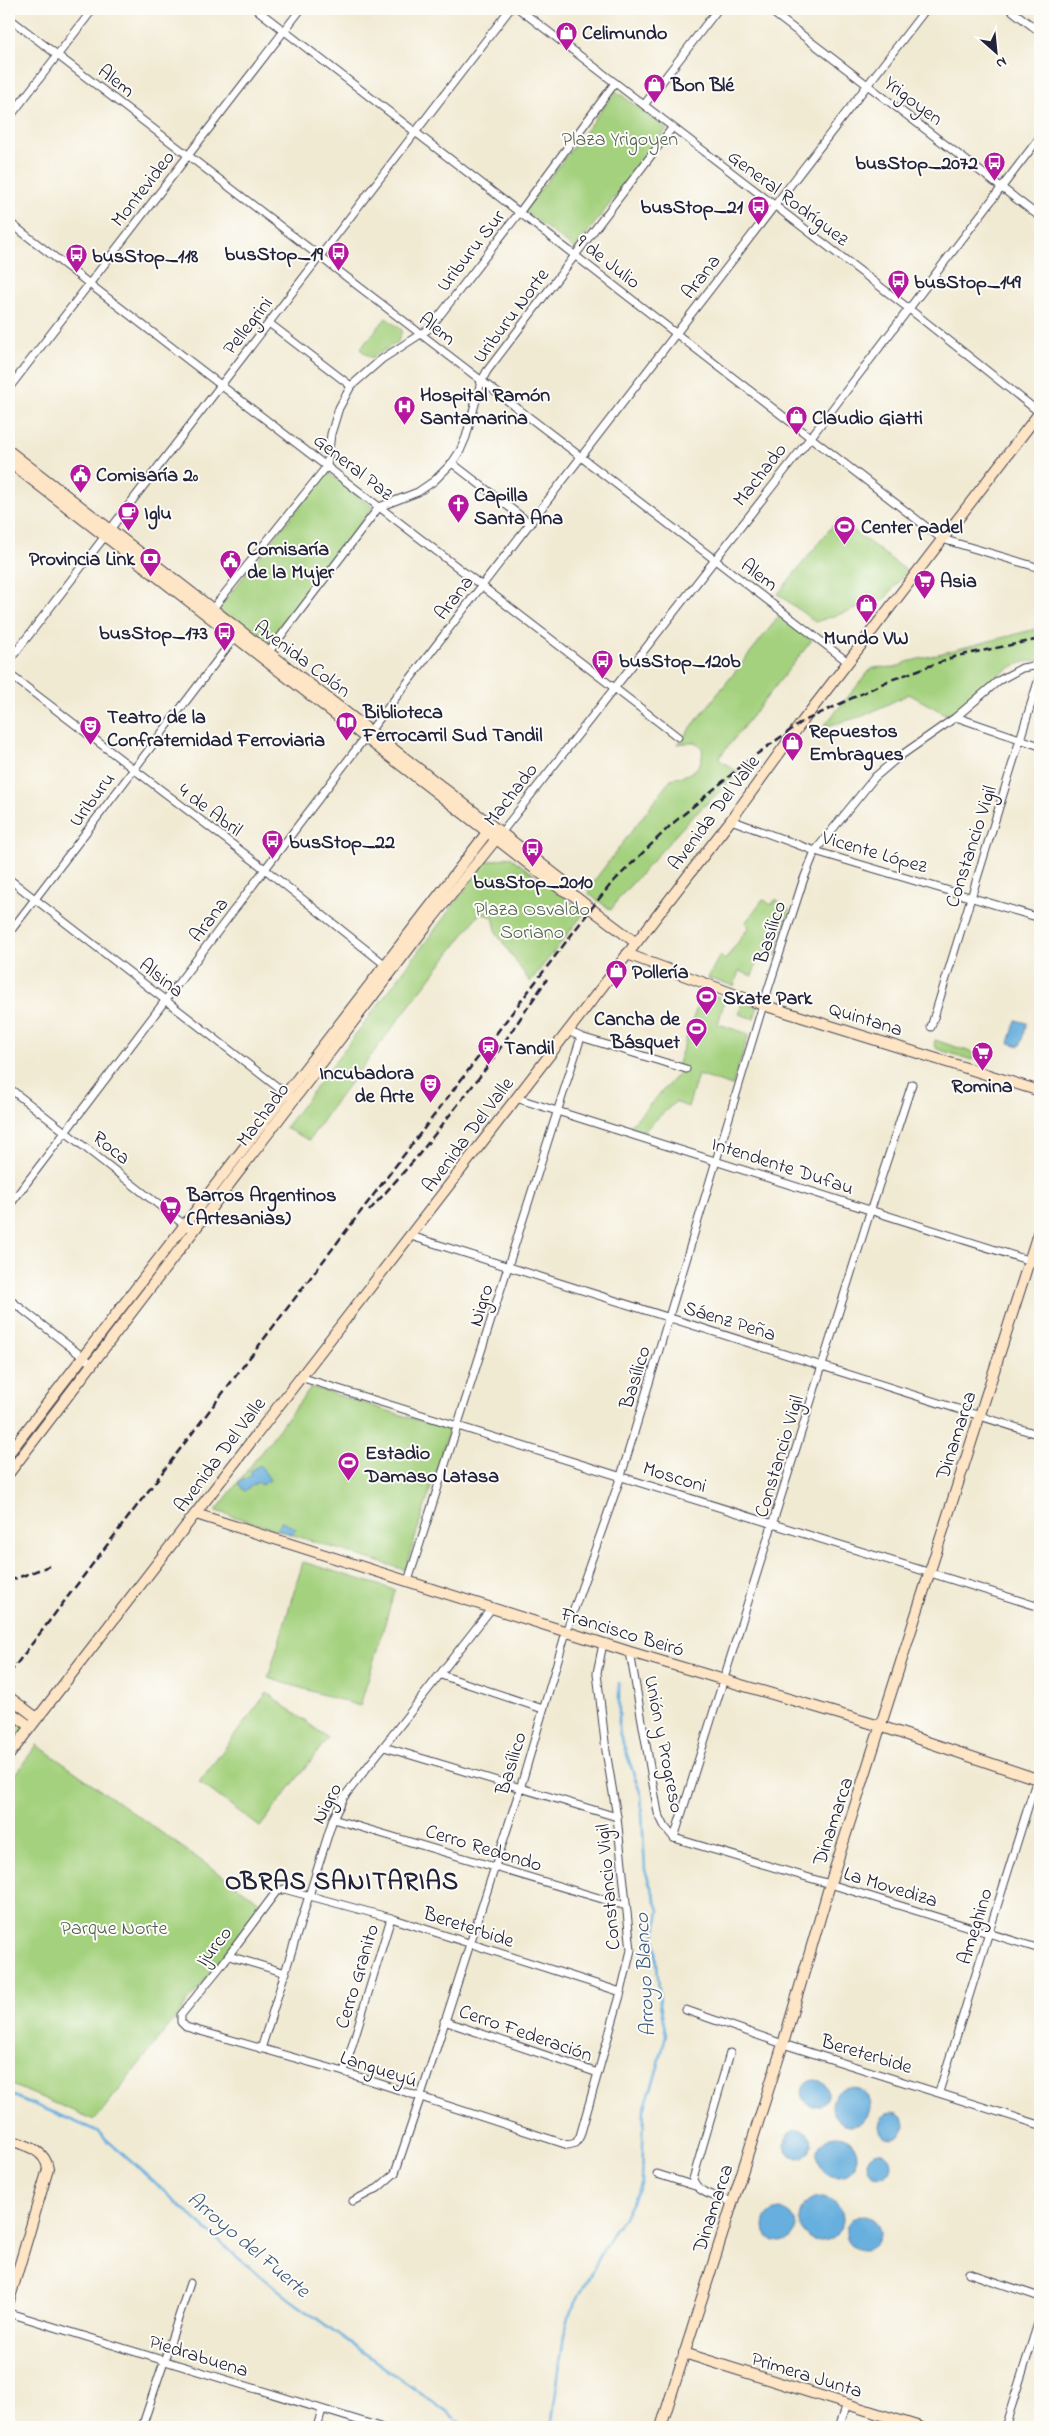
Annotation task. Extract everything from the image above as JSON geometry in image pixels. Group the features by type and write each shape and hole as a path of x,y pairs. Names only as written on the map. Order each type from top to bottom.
{"street":[{"path":"9,118 93,9"},
{"name":"9 de Julio","path":"256,9 942,539"},
{"name":"Montevideo","path":"9,388 301,9"},
{"name":"Pellegrini","path":"9,661 510,9"},
{"name":"General Rodríguez","path":"519,9 1040,412"},
{"path":"644,105 718,9"},
{"name":"Yrigoyen","path":"768,9 1040,217"},
{"name":"Arana","path":"9,1206 368,734 926,9"},
{"path":"1010,9 1040,32"},
{"name":"Alem","path":"9,18 848,662"},
{"name":"Uriburu Sur","path":"210,613 327,466 332,434 339,408 351,386 382,358 421,336 430,328 520,213 615,84"},
{"name":"Uriburu Norte","path":"379,507 418,492 434,481 452,463 466,437 481,382 672,128"},
{"name":"Machado","path":"9,1453 286,1093 499,836 811,437 1040,137"},
{"name":"General Paz","path":"9,222 678,737"},
{"path":"269,323 351,386"},
{"name":"Avenida Del Valle","path":"9,1755 731,820 848,662 1040,412"},
{"name":"Avenida Colón","path":"9,451 107,533"},
{"name":"Avenida Colón","path":"9,462 107,533 210,613 268,653 499,836 561,890 573,895 635,942"},
{"path":"452,463 531,524"},
{"path":"268,653 379,507"},
{"path":"942,539 1040,568"},
{"name":"Avenida Colón","path":"210,613 235,638 368,734"},
{"name":"Uriburu","path":"9,933 235,638"},
{"name":"Basílico","path":"353,2201 378,2188 395,2173 468,1943 520,1789 566,1632 621,1476 670,1319 715,1160 763,1005 803,880 815,851 875,777 896,759 956,717 998,681 1022,668 1040,665"},
{"name":"4 de Abril","path":"9,674 266,870 389,968"},
{"name":"Constancio Vigil","path":"931,1027 1040,675"},
{"path":"956,717 1040,746"},
{"name":"Vicente López","path":"731,820 815,851 1040,918"},
{"name":"Machado","path":"9,1473 295,1100 489,829"},
{"name":"Alsina","path":"9,879 295,1100"},
{"name":"Quintana","path":"627,954 763,1005 1040,1091"},
{"path":"568,1031 580,1038 686,1069"},
{"name":"Nigro","path":"408,1581 559,1111 580,1038"},
{"name":"Constancio Vigil","path":"674,1838 912,1084"},
{"name":"Roca","path":"9,1088 194,1232"},
{"name":"Intendente Dufau","path":"516,1098 1040,1264"},
{"name":"Dinamarca","path":"661,2427 783,2044 830,1884 1040,1227"},
{"name":"Sáenz Peña","path":"411,1236 1040,1435"},
{"path":"9,1299 92,1364"},
{"name":"Mosconi","path":"300,1377 1040,1607"},
{"name":"Francisco Beiró","path":"196,1514 603,1644 725,1679 1039,1776"},
{"name":"Nigro","path":"262,2049 333,1819 344,1797 491,1609"},
{"name":"Constancio Vigil","path":"568,2145 576,2142 580,2136 631,1950 617,1817 606,1751 597,1673 603,1644"},
{"name":"Unión y Progreso","path":"630,1652 658,1813 665,1827 674,1838"},
{"path":"441,1675 543,1709"},
{"path":"9,1697 37,1718"},
{"path":"9,1711 30,1726"},
{"path":"384,1747 617,1817"},
{"name":"Ameghino","path":"939,2092 1039,1776"},
{"name":"Cerro Redondo","path":"333,1819 626,1906"},
{"name":"La Movediza","path":"674,1838 1040,1949"},
{"name":"Bereterbide","path":"276,1892 284,1890 308,1898 391,1918 621,1992"},
{"name":"Ijurco","path":"180,2022 180,2016 229,1956 276,1892"},
{"name":"Cerro Granito","path":"344,2072 391,1918"},
{"path":"229,1956 286,1973"},
{"name":"Bereterbide","path":"686,2010 783,2044 1040,2125"},
{"name":"Cerro Federación","path":"444,2021 598,2074"},
{"name":"Langueyú","path":"180,2022 186,2027 344,2072 568,2145"},
{"path":"695,2186 693,2173 730,2053"},
{"path":"9,2140 32,2148 48,2164 47,2180 9,2301"},
{"path":"657,2174 695,2186 703,2192 732,2202"},
{"path":"969,2273 1040,2297"},
{"path":"142,2427 190,2282"},
{"name":"Piedrabuena","path":"9,2313 380,2427"},
{"path":"1005,2427 1040,2316"},
{"name":"Primera Junta","path":"684,2353 920,2427"},
{"path":"839,2427 846,2404"},
{"path":"317,2427 322,2410"}],"green space":[{"name":"Plaza Yrigoyen","path":"616,91 667,129 575,249 524,211"},
{"path":"386,318 402,330 398,342 371,358 360,349"},
{"path":"327,472 373,507 267,647 217,610"},
{"name":"Center padel","path":"838,519 907,571 884,600 815,622 778,594"},
{"path":"780,615 812,640 718,759 740,773 690,819 619,898 611,910 589,894 588,889 671,779 690,773 699,766 702,747 695,742 678,744"},
{"path":"1040,628 1040,661 1021,663 1001,673 949,716 909,694 863,716 823,727 871,669 881,667 892,668 907,662"},
{"name":"Plaza Osvaldo Soriano","path":"510,857 585,912 530,982 497,934 493,917 480,913 331,1108 309,1140 285,1128 486,862"},
{"path":"763,899 771,905 776,899 789,910 775,956 761,952 752,976 739,971 734,986 708,978 720,955 725,960 749,927 745,923"},
{"path":"702,992 725,999 718,1024 749,1034 732,1086 698,1075 688,1107 675,1102 644,1131 629,1127 681,1071 676,1069"},
{"path":"742,1002 758,1006 754,1019 739,1014"},
{"path":"935,1040 974,1053 972,1060 937,1049 934,1045"},
{"path":"183,1233 186,1235 93,1356 91,1354"},
{"path":"83,1363 85,1365 9,1465 9,1461"},
{"path":"311,1387 449,1430 405,1570 216,1511"},
{"path":"303,1562 395,1590 360,1706 268,1678"},
{"path":"267,1693 328,1738 260,1827 199,1782"},
{"path":"9,1715 27,1728 9,1751"},
{"name":"Parque Norte","path":"37,1745 264,1905 95,2120 9,2084 9,1782"}],"water":[{"path":"1016,1020 1027,1023 1020,1046 1009,1043"},
{"path":"260,1465 270,1480 261,1485 258,1482 244,1491 238,1483 252,1475 250,1471"},
{"path":"282,1521 296,1529 293,1534 277,1530"},
{"path":"815,2080 824,2084 828,2093 824,2102 815,2106 806,2102 802,2093 806,2084"},
{"path":"851,2087 865,2092 870,2106 865,2120 851,2125 837,2120 832,2106 837,2092"},
{"path":"892,2113 901,2117 905,2126 901,2135 892,2139 883,2135 879,2126 883,2117"},
{"path":"798,2130 808,2134 812,2144 808,2154 798,2158 788,2154 784,2144 788,2134"},
{"path":"837,2136 851,2142 857,2156 851,2170 837,2176 823,2170 817,2156 823,2142"},
{"path":"879,2152 888,2155 891,2164 888,2173 879,2176 870,2173 867,2164 870,2155"},
{"path":"817,2197 825,2197 837,2203 843,2219 837,2235 825,2241 817,2241 805,2235 799,2223 799,2215 805,2203"},
{"path":"780,2210 786,2211 791,2215 795,2220 795,2232 791,2237 786,2241 780,2242 774,2241 769,2237 765,2232 764,2226 765,2220 769,2215 774,2211"},
{"path":"863,2216 875,2221 880,2233 875,2245 863,2250 851,2245 846,2233 851,2221"}],"waterway":[{"name":"Arroyo Blanco","path":"551,2427 564,2335 571,2311 615,2228 624,2217 642,2183 644,2110 666,2035 660,2004 655,1937 659,1910 645,1870 641,1795 619,1732 619,1683"},
{"name":"Arroyo del Fuerte","path":"9,2094 97,2131 237,2257 291,2300 467,2427"}],"railway":[{"path":"9,1674 611,884 672,824 750,759 802,722 888,681 957,656 1040,639"},
{"path":"369,1211 417,1157 488,1066 547,979"},
{"path":"9,1581 49,1566"}],"place":[{"name":"Celimundo","path":"566,51"},
{"name":"Bon Blé","path":"655,103"},
{"name":"busStop_2072","path":"994,181"},
{"name":"busStop_21","path":"759,225"},
{"name":"busStop_19","path":"339,272"},
{"name":"busStop_118","path":"76,274"},
{"name":"busStop_149","path":"898,300"},
{"name":"Hospital Ramón Santamarina","path":"404,425"},
{"name":"Claudio Giatti","path":"796,436"},
{"name":"Comisaría 2º","path":"80,493"},
{"name":"Capilla Santa Ana","path":"458,524"},
{"name":"Iglu","path":"128,531"},
{"name":"Center padel","path":"845,545"},
{"name":"Provincia Link","path":"151,577"},
{"name":"Comisaría de la Mujer","path":"231,579"},
{"name":"Asia","path":"924,599"},
{"name":"Mundo VW","path":"866,624"},
{"name":"busStop_173","path":"224,651"},
{"name":"busStop_120b","path":"603,679"},
{"name":"Biblioteca Ferrocarril Sud Tandil","path":"347,742"},
{"name":"Teatro de la Confraternidad Ferroviaria","path":"91,746"},
{"name":"Repuestos Embragues","path":"793,761"},
{"name":"busStop_22","path":"273,860"},
{"name":"busStop_2010","path":"533,868"},
{"name":"Pollería","path":"616,990"},
{"name":"Skate Park","path":"707,1016"},
{"name":"Cancha de Básquet","path":"696,1048"},
{"name":"Tandil","path":"488,1066"},
{"name":"Romina","path":"982,1072"},
{"name":"Incubadora de Arte","path":"430,1103"},
{"name":"Barros Argentinos (Artesanias)","path":"171,1225"},
{"name":"Estadio Damaso Latasa","path":"349,1482"}],"district":[{"name":"OBRAS SANITARIAS","path":"342,1880"}]}
